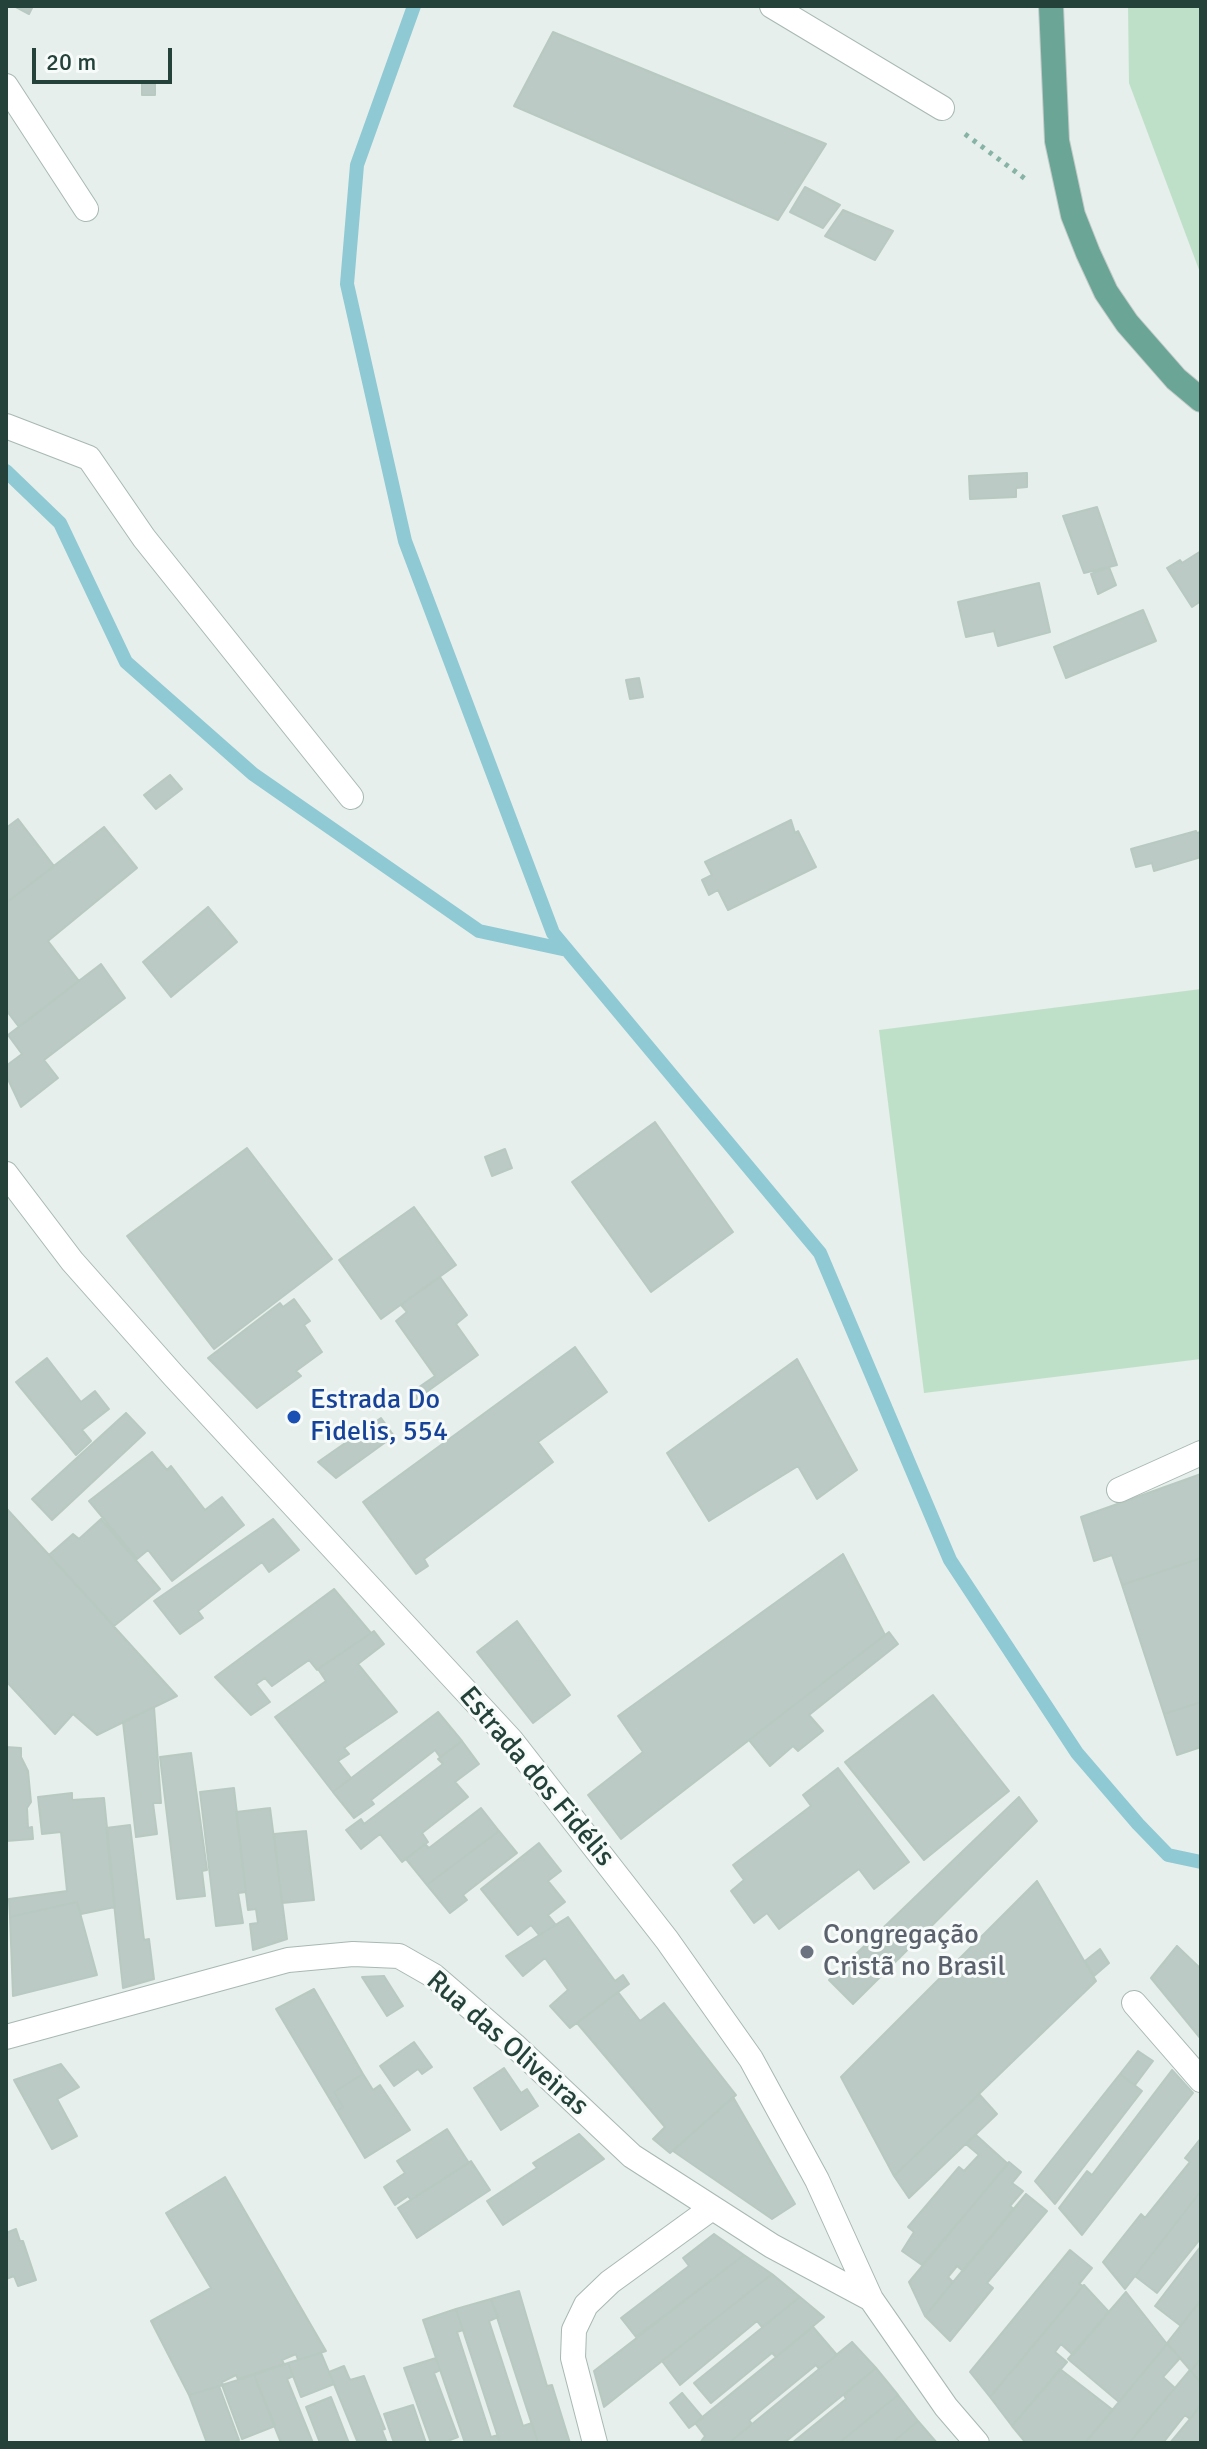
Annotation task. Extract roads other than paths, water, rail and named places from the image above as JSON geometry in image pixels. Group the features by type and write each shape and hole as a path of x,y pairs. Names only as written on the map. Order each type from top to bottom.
{"main road":[{"path":"1051,6 1057,141 1073,215 1106,292 1127,323 1176,379 1201,400"}],"street":[{"path":"772,6 942,108"},
{"path":"6,86 86,209"},
{"path":"6,426 89,458 144,538 351,797"},
{"name":"Estrada dos Fidélis","path":"6,1174 72,1261 163,1364 511,1740 667,1940 751,2059 817,2180 871,2299 946,2407 977,2443"},
{"path":"1119,1490 1201,1453"},
{"name":"Rua das Oliveiras","path":"6,2037 288,1960 353,1954 399,1956 434,1976 514,2045 632,2156 772,2246 871,2299"},
{"path":"1134,2003 1201,2080"},
{"path":"595,2443 573,2358 574,2330 586,2305 610,2282 712,2208"}],"waterway":[{"path":"414,6 357,165 347,284 405,541 553,933 820,1253 950,1560 1077,1753 1168,1855 1201,1862"},
{"path":"6,471 60,523 126,662 253,774 479,931 567,950"}],"place":[{"name":"Estrada Do Fidelis, 554","path":"294,1417"},
{"name":"Congregação Cristã no Brasil","path":"807,1952"}]}
